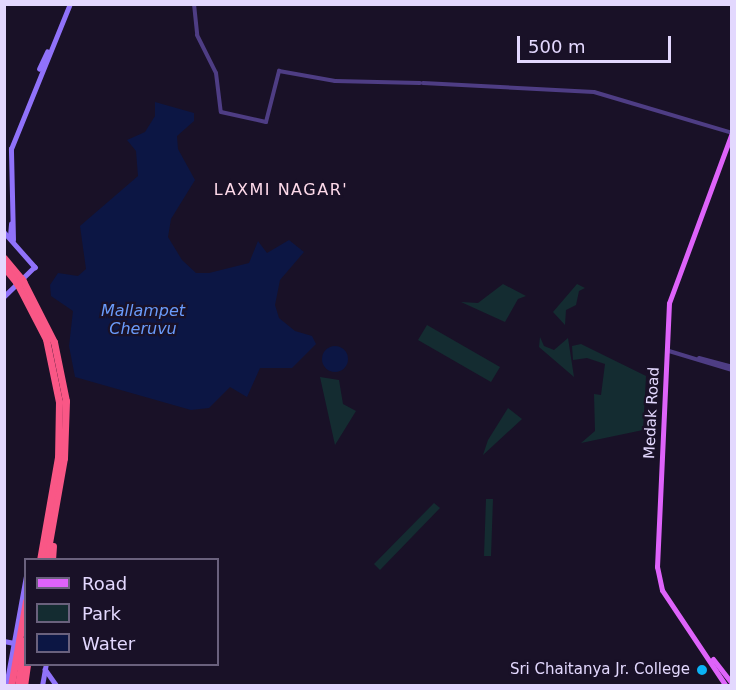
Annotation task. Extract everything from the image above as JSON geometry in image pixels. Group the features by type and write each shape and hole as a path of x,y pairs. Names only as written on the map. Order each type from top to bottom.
{"highway":[{"path":"4,258 19,281 56,362 60,429 46,558"},
{"path":"4,267 19,281"},
{"path":"36,558 49,528"},
{"path":"41,558 49,528"},
{"path":"49,528 52,558"},
{"path":"18,686 24,622"},
{"path":"11,686 22,642"},
{"path":"24,686 27,666"}],"main road":[{"path":"11,238 10,144 68,4"},
{"name":"Medak Road","path":"729,683 658,578 669,303 732,133"},
{"name":"Medak Road","path":"663,459 674,294 732,142"},
{"path":"4,232 35,267 4,297"},
{"path":"4,284 9,290"},
{"path":"6,686 22,642 24,609"},
{"path":"4,640 22,642"},
{"path":"45,667 42,684 56,684"},
{"path":"45,667 56,684"}],"street":[{"path":"194,4 196,35 216,73 221,112 266,122 279,71 335,81 594,92 732,133"},
{"path":"669,350 732,369"}],"green space":[{"path":"503,284 526,296 518,299 505,322 461,302 478,303"},
{"path":"577,284 585,288 579,291 576,305 566,310 565,325 553,312"},
{"path":"427,325 500,367 491,382 418,340"},
{"path":"540,337 544,346 554,350 568,338 574,377 539,347"},
{"path":"581,344 646,376 643,430 581,443 595,431 594,394 601,395 605,364 587,358 573,360 572,346"},
{"path":"320,377 339,380 343,404 356,411 335,445"},
{"path":"508,408 522,419 483,455 488,440"},
{"path":"486,499 493,499 491,556 484,556"},
{"path":"434,503 440,508 380,570 374,564"}],"water":[{"name":"Mallampet Cheruvu","path":"155,102 194,113 194,121 177,136 178,149 195,180 171,219 168,237 182,260 196,273 209,273 249,263 258,241 267,253 289,240 304,252 280,280 275,305 279,318 295,331 312,336 316,344 292,368 260,368 247,397 230,387 209,408 191,410 75,377 69,346 73,311 51,296 50,285 58,273 78,276 86,269 80,226 138,176 136,151 127,140 145,132 155,116"},
{"path":"335,346 344,350 348,359 344,368 335,372 326,368 322,359 326,350"}],"place":[{"name":"Sri Chaitanya Jr. College","path":"702,670"}],"district":[{"name":"LAXMI NAGAR'","path":"281,190"}]}
